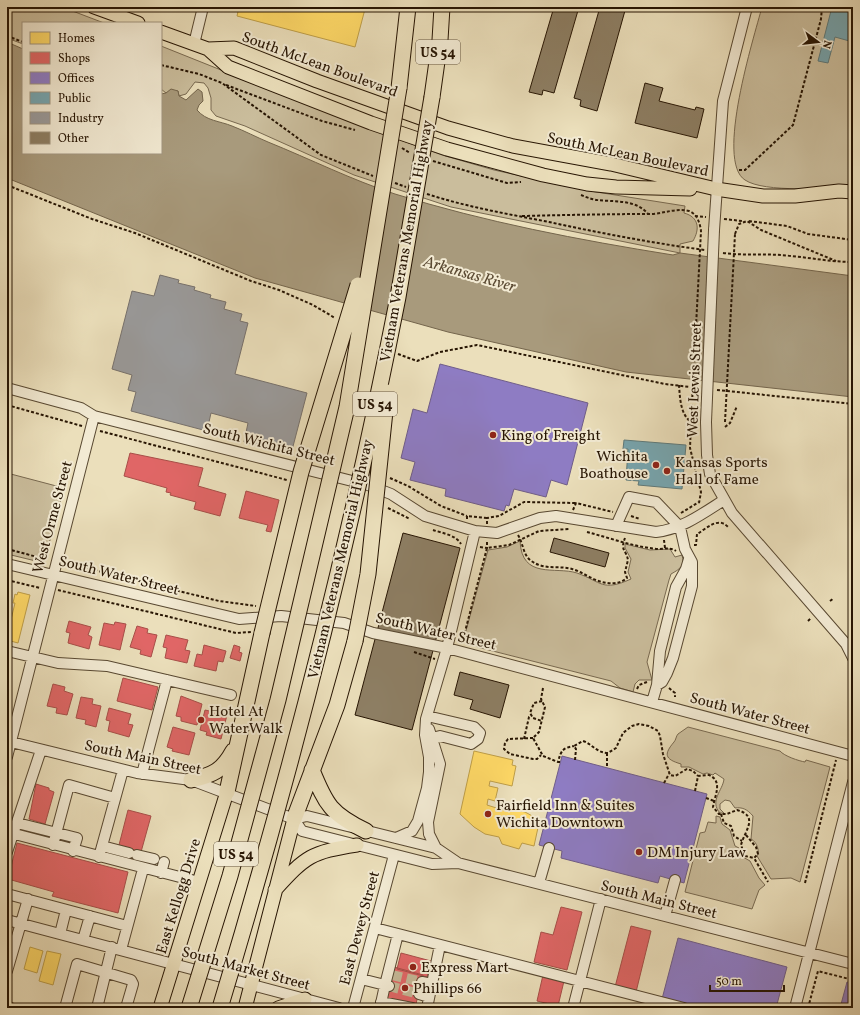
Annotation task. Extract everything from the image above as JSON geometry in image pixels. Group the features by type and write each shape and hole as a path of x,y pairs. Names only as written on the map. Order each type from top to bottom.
{"highway":[{"name":"Vietnam Veterans Memorial Highway","path":"190,1008 230,876 278,700 346,407 399,88 408,7"},
{"name":"Vietnam Veterans Memorial Highway","path":"220,1008 258,884 306,708 364,461 398,295 432,97 440,40 442,7"},
{"path":"227,792 262,633 301,472 374,233"},
{"path":"294,819 337,705 355,641 368,574 398,295"},
{"path":"191,780 218,772 227,762 238,741"},
{"path":"312,770 323,798 335,813 347,822 366,831"}],"main road":[{"path":"94,7 135,22"},
{"name":"South McLean Boulevard","path":"162,32 208,49 234,48 317,82 448,128 513,146 611,164 716,189"},
{"name":"South McLean Boulevard","path":"208,49 228,67 371,123 491,162 587,184 616,187 716,189"},
{"path":"716,189 779,197 839,191 853,192"},
{"name":"East Kellogg Drive","path":"160,1008 227,792"},
{"path":"245,1008 253,985 274,891 294,819"},
{"path":"274,891 298,865 310,856 330,849 357,845"},
{"path":"278,1008 305,999"}],"street":[{"path":"194,44 203,7"},
{"name":"West Lewis Street","path":"747,7 723,101 716,189 706,422 707,455 710,474 732,513 851,651"},
{"name":"South Wichita Street","path":"7,388 81,408 94,416 368,485 391,494 425,516 476,531 498,533 540,518 556,516 656,532 680,528 724,500"},
{"name":"West Orme Street","path":"7,757 9,742 94,416"},
{"path":"616,526 629,497 656,502 680,528 687,553 692,562 692,586 673,658 662,682 657,685"},
{"path":"396,838 412,831 418,821 427,788 429,757 425,735 427,718 476,531"},
{"path":"652,702 657,685 660,651 676,587 686,569 687,553"},
{"name":"South Water Street","path":"7,564 239,619 281,616 344,623 373,633 460,651 853,756"},
{"path":"7,651 58,663 107,666 231,695"},
{"path":"142,774 167,680"},
{"path":"427,718 440,764 428,822 429,834 436,848"},
{"path":"427,718 474,727 480,733 478,739 471,744 440,736 432,738"},
{"name":"South Main Street","path":"9,742 122,770 191,780 227,792 294,819 302,831 432,864 458,863 853,964"},
{"path":"7,852 10,833 17,823 41,750"},
{"path":"99,857 122,770"},
{"path":"795,1008 853,782"},
{"path":"53,845 69,785 115,798"},
{"name":"South Main Street","path":"294,819 307,816 436,848 458,863"},
{"path":"17,823 76,838 73,851"},
{"path":"10,833 73,851 199,882"},
{"path":"102,846 130,855 151,859"},
{"path":"539,883 549,848"},
{"name":"East Dewey Street","path":"353,1008 394,855"},
{"path":"161,873 164,862"},
{"path":"97,1008 106,972 127,926 143,869"},
{"path":"665,916 675,880"},
{"path":"7,894 127,926"},
{"path":"7,971 28,899"},
{"path":"573,1008 601,899"},
{"path":"60,934 66,910"},
{"path":"83,940 90,916"},
{"name":"South Market Street","path":"7,920 339,1008"},
{"path":"375,928 684,1008"},
{"path":"398,934 387,986 380,1005 412,1008"},
{"path":"427,1008 440,945"},
{"path":"65,1008 77,964 131,980 133,982 126,1008"},
{"path":"361,980 387,986"},
{"path":"422,982 432,984"},
{"path":"419,994 429,997"}],"path":[{"path":"739,170 745,170 793,125 821,19 822,7"},
{"path":"7,36 22,42"},
{"path":"162,65 199,74 222,83 321,154 378,178"},
{"path":"393,182 408,187"},
{"path":"7,185 92,219 136,233 251,281 279,290 313,305 339,320"},
{"path":"422,192 459,204 517,216 658,243 711,251"},
{"path":"517,216 654,214 682,210 691,212 700,222 701,231 690,448 701,492 699,502 704,513 712,524"},
{"path":"747,221 761,230 825,255 837,262"},
{"path":"725,422 735,234 739,224 747,221 787,226 808,234 853,240"},
{"path":"718,252 741,255 790,255 837,262 853,262"},
{"path":"391,350 404,358 417,361 440,352 477,345 679,385 702,388"},
{"path":"679,385 680,400 686,418 691,422"},
{"path":"710,389 853,404"},
{"path":"725,428 730,423 737,406"},
{"path":"386,477 408,486 441,506 467,516"},
{"path":"584,531 624,542 659,549 672,548 678,552 687,553 696,545 697,534 712,524 717,522 723,523 728,527"},
{"path":"460,651 487,548 509,545 539,531 571,529"},
{"path":"518,534 524,552 530,560 536,564 546,568 573,569 604,583 613,584 627,578 625,572 628,560 623,551 625,538"},
{"path":"7,549 45,559"},
{"path":"830,602 834,598"},
{"path":"808,621 811,618"},
{"path":"541,755 537,759 533,759 510,754 504,750 505,743 508,739 533,738 539,732 545,707 542,701 543,688"},
{"path":"524,739 534,703 542,701"},
{"path":"531,716 542,721"},
{"path":"533,738 541,755 547,759 559,762 564,748 574,746 583,741 589,743 597,751 606,753 616,748 623,733 632,726 639,724 649,726 658,731 660,736 663,754 669,774 664,783"},
{"path":"574,746 576,755 575,760"},
{"path":"606,753 607,768"},
{"path":"805,883 836,760"},
{"path":"669,774 675,776 687,769 693,771 698,776"},
{"path":"698,776 709,775 716,779 718,786 713,807 716,812 721,814 737,810 742,811 748,818 749,821 746,835 741,845 745,856 754,858 768,882"},
{"path":"694,791 698,776"},
{"path":"706,798 714,801"},
{"path":"721,814 724,823 731,826 734,836 742,841"},
{"path":"746,835 756,847 758,854 754,858"},
{"path":"808,1008 818,971 853,980"}],"shaded area":[{"path":"7,7 62,7 101,22 22,22 22,44 7,38"},
{"path":"762,7 853,7 853,187 797,189 767,187 745,180 737,168 734,149 735,125 739,98"},
{"path":"162,46 351,122 442,155 494,170 590,191 685,206 684,213 693,217 697,224 697,232 693,241 680,244 680,253 451,207 354,175 245,126 216,116 211,110 211,98 208,88 204,83 195,82 186,94 179,96 178,91 166,93 162,90"},
{"path":"7,473 64,488 46,555 40,562 7,554"},
{"path":"520,541 522,553 527,561 533,566 541,569 577,573 602,584 608,585 614,585 631,579 628,572 631,559 625,548 625,544 650,550 670,549 675,557 682,555 683,562 681,567 671,574 669,580 647,662 652,680 639,680 635,684 633,692 620,688 611,681 477,647 476,642 464,638 488,550 507,547"},
{"path":"688,727 780,751 799,761 805,762 806,760 830,767 800,882 791,878 771,879 757,856 758,849 756,844 751,839 753,816 747,810 735,808 730,801 725,800 720,804 720,809 724,813 720,813 717,809 716,800 724,779 715,773 713,775 707,773 703,774 689,767 681,767 681,764 671,760 667,756 668,750 675,741 677,735"},
{"path":"716,816 720,817 722,824 730,830 735,846 739,848 743,857 750,861 759,878 765,885 759,890 752,909 685,892 700,833 705,832 708,822 716,823"}],"water":[{"name":"Arkansas River","path":"7,42 22,49 22,154 162,154 162,94 171,89 178,91 179,96 186,100 198,89 202,92 203,101 197,110 209,119 237,128 363,182 395,194 429,204 498,222 673,255 680,253 853,276 853,397 626,372 448,332 255,278 7,178"}],"building: Homes":[{"path":"239,7 357,7 365,9 355,47 237,16"},
{"path":"18,592 30,595 18,643 7,640 7,627 9,628 15,603 13,603 15,594 17,595"},
{"path":"7,665 11,667 7,681"},
{"path":"474,751 513,760 512,765 516,766 512,786 490,781 489,786 498,788 495,801 488,799 487,805 506,811 508,808 525,812 536,818 535,822 539,823 534,846 522,843 519,849 502,844 499,837 485,834 474,827 460,814"},
{"path":"30,947 43,951 37,973 24,969"},
{"path":"47,951 61,954 53,985 39,981"}],"building: Shops":[{"path":"130,453 203,468 198,486 226,494 220,516 194,509 196,502 170,495 171,493 166,492 167,488 124,476"},
{"path":"246,491 279,500 271,532 266,531 268,525 239,518"},
{"path":"69,621 91,627 88,635 92,637 89,649 68,643 70,633 66,632"},
{"path":"115,622 126,624 120,650 99,645 104,623 114,625"},
{"path":"137,626 148,629 147,633 157,635 151,657 140,654 141,650 130,647"},
{"path":"166,635 188,640 185,650 190,651 187,663 165,658 167,648 163,647"},
{"path":"204,645 226,651 223,662 218,661 216,671 194,666 197,654 202,655"},
{"path":"234,645 240,647 239,652 242,653 240,661 230,658"},
{"path":"123,678 158,687 152,710 117,701"},
{"path":"53,684 65,687 64,691 73,694 67,715 56,713 57,708 47,706"},
{"path":"181,696 202,704 197,725 181,721 181,717 176,716"},
{"path":"81,697 93,699 92,704 101,706 96,727 85,724 86,720 76,718"},
{"path":"109,708 131,714 128,724 133,725 129,737 108,731 110,721 106,720"},
{"path":"205,710 227,715 221,739 206,735 207,732 200,730"},
{"path":"173,727 195,733 189,755 172,751 173,749 167,747"},
{"path":"36,784 49,788 49,790 54,792 45,824 29,819"},
{"path":"128,810 151,816 141,852 119,845"},
{"path":"17,843 128,872 118,913 52,896 54,892 8,879"},
{"path":"561,907 582,912 567,970 534,962 541,932 553,935"},
{"path":"631,926 651,931 636,992 615,987"},
{"path":"401,953 431,961 427,977 397,969"},
{"path":"394,967 423,975 415,1008 385,1000"},
{"path":"543,975 564,981 558,1006 537,1001"}],"building: Offices":[{"name":"King of Freight","path":"440,364 588,403 567,485 551,480 546,497 514,489 509,506 506,505 504,511 445,496 446,489 410,480 415,462 401,458 413,409 427,413"},
{"path":"562,756 707,794 684,883 660,876 658,883 561,858 562,851 539,845"},
{"path":"678,938 787,967 776,1008 696,1008 662,999"},
{"path":"847,982 853,983 853,1008 840,1008"}],"building: Public":[{"path":"832,7 853,7 853,42 835,37 828,63 818,61"},
{"name":"Wichita Boathouse","path":"624,440 686,445 682,489 638,485 639,481 626,480 628,449 623,449"}],"building: Industry":[{"path":"160,275 179,280 178,283 195,287 194,290 211,295 210,298 226,302 224,309 242,314 240,321 248,323 235,374 307,393 291,454 244,442 248,423 211,413 207,431 131,411 136,392 128,390 132,375 112,369 132,291 154,296"}],"building: Other":[{"path":"554,7 579,7 554,93 543,90 542,95 529,92"},
{"path":"600,7 626,7 597,111 580,106 581,100 574,98"},
{"path":"645,83 663,88 659,101 695,110 696,107 704,109 697,138 635,123"},
{"path":"403,533 460,548 412,730 355,715"},
{"path":"554,538 609,553 605,567 550,552"},
{"path":"460,672 509,685 500,718 470,709 473,700 454,695"}],"tunnel":[{"path":"392,975 422,982"},
{"path":"389,986 419,994"}],"place":[{"name":"King of Freight","path":"493,435"},
{"name":"Wichita Boathouse","path":"656,465"},
{"name":"Kansas Sports Hall of Fame","path":"667,471"},
{"name":"Hotel At WaterWalk","path":"201,720"},
{"name":"Fairfield Inn & Suites Wichita Downtown","path":"488,814"},
{"name":"DM Injury Law","path":"639,852"},
{"name":"Express Mart","path":"413,967"},
{"name":"Phillips 66","path":"405,988"}]}
